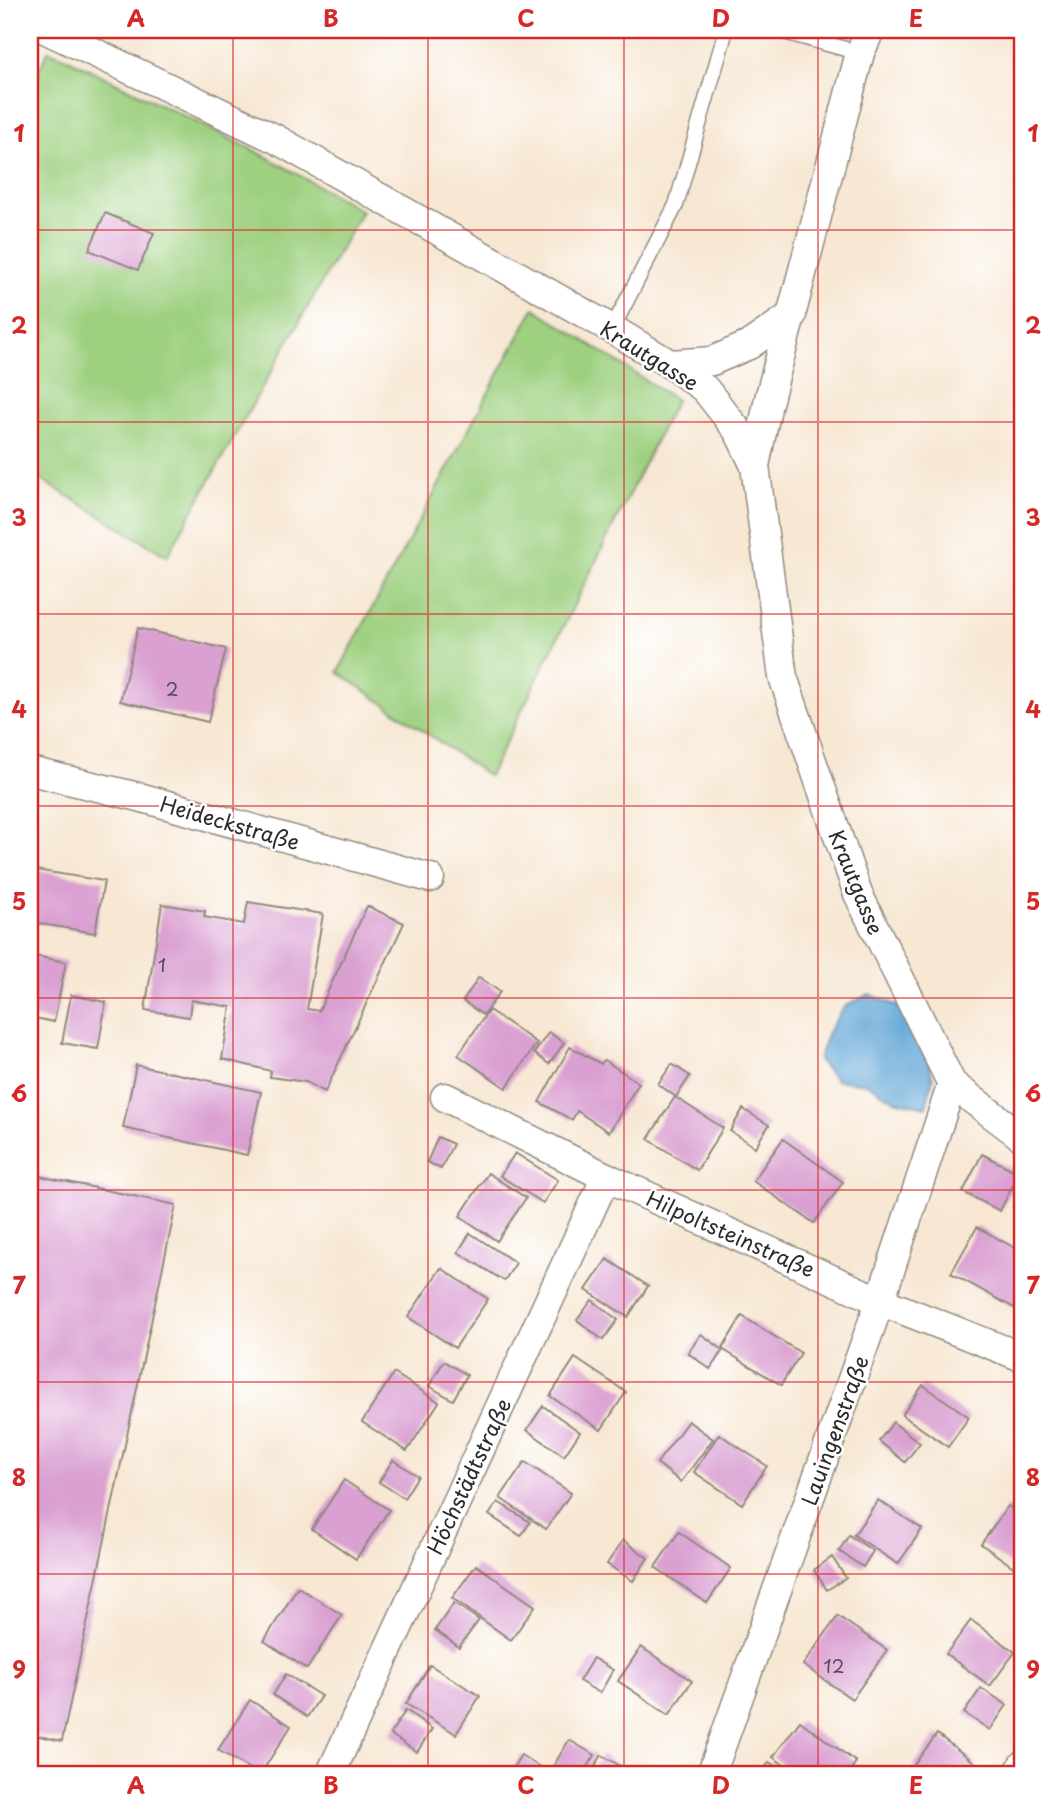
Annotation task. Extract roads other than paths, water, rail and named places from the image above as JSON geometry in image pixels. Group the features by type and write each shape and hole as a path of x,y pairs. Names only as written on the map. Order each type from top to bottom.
{"street":[{"name":"Krautgasse","path":"47,30 276,139 612,330 670,364 705,389 738,431 755,466 783,677 858,894 952,1084"},
{"path":"755,466 768,403 865,42"},
{"path":"670,364 712,361 749,345 792,315"},
{"name":"Heideckstraße","path":"30,771 139,797 430,878"},
{"path":"952,1084 1022,1138"},
{"name":"Lauingenstraße","path":"711,1775 880,1301 952,1084"},
{"name":"Hilpoltsteinstraße","path":"445,1097 606,1177 880,1301 1022,1357"},
{"name":"Höchstädtstraße","path":"330,1775 606,1177"},
{"path":"1019,1775 1022,1766"}],"lane":[{"path":"612,330 676,205 726,30"},
{"path":"777,30 865,42"}],"water":[{"path":"869,994 901,1007 926,1054 933,1078 926,1107 894,1100 867,1084 836,1080 818,1060 827,1034 844,1007"}]}
